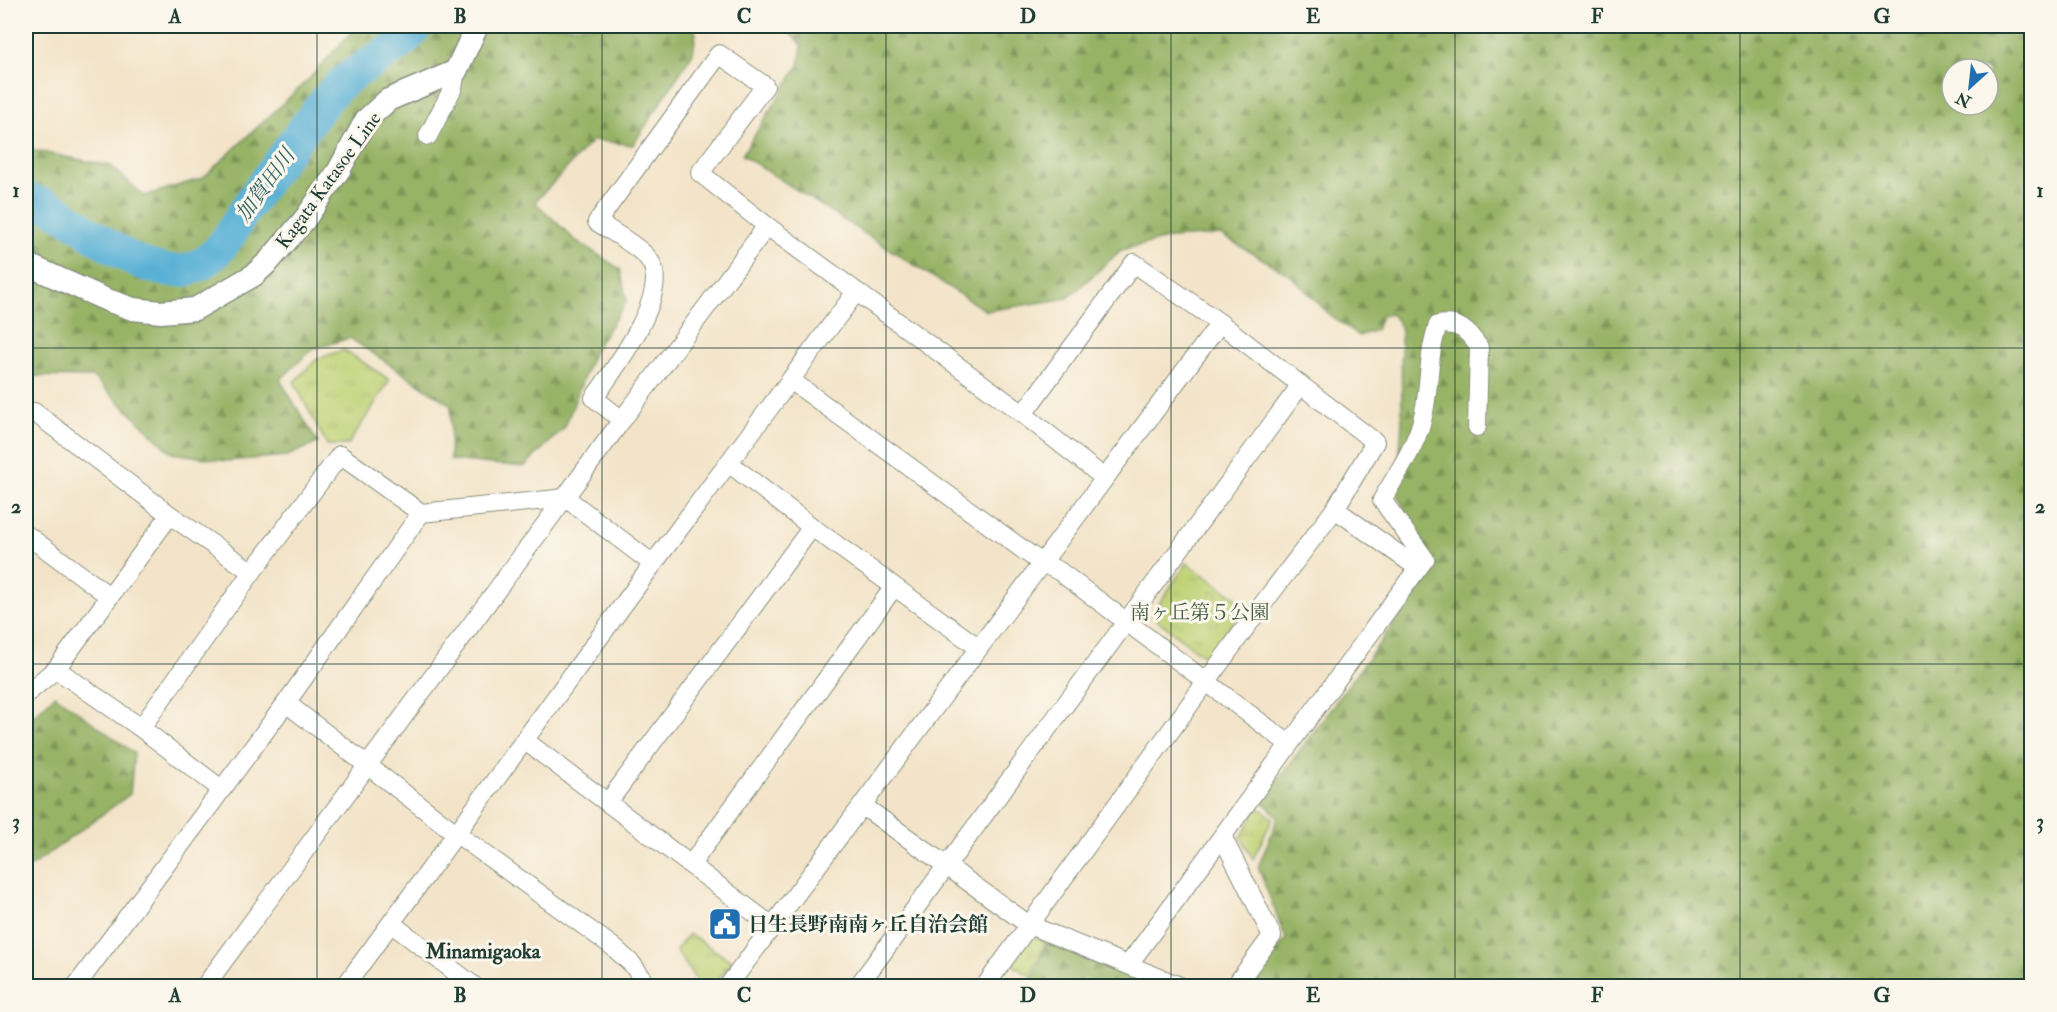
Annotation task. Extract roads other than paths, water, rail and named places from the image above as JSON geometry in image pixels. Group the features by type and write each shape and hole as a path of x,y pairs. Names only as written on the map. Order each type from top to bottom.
{"main road":[{"path":"456,71 477,26"},
{"name":"Kagata Katasoe Line","path":"26,264 133,309 161,312 195,309 254,275 269,261 305,219 339,170 366,120 388,100 456,71"}],"street":[{"path":"622,420 594,398 637,338 655,274 650,259 597,222 719,54 765,86 700,173 767,226 1023,414 1103,477"},
{"path":"428,136 453,88 456,71"},
{"path":"205,987 767,226"},
{"path":"985,987 1335,509 1375,442 1220,323 1134,263 1023,414"},
{"path":"345,987 653,564 792,381 856,292"},
{"path":"728,987 1040,562 1220,323"},
{"path":"1128,964 1223,838 1425,559 1382,500 1417,439 1424,412 1432,341 1438,325 1448,323 1462,327 1479,346 1477,427"},
{"path":"792,381 1040,562 1059,571 1289,744"},
{"path":"858,987 1300,386"},
{"path":"26,412 34,412 170,515 252,572"},
{"path":"141,728 252,572 340,455 421,513 566,498 653,564"},
{"path":"730,464 812,528 979,648"},
{"path":"1335,509 1418,568"},
{"path":"76,987 286,703 421,513"},
{"path":"26,694 56,669 170,515"},
{"path":"609,801 812,528"},
{"path":"26,535 109,596"},
{"path":"692,863 894,587"},
{"path":"56,669 141,728 221,789"},
{"path":"286,703 457,834 612,946 632,964 648,987"},
{"path":"524,740 692,863 772,926"},
{"path":"863,806 1029,925 1180,987"},
{"path":"1223,838 1272,936 1235,987"},
{"path":"392,924 474,987"}],"waterway":[{"name":"加賀田川","path":"90,233 131,258 164,270 180,271 203,263 213,256 224,243 247,207 329,96 350,77 397,46 417,26"},
{"name":"加賀田川","path":"26,198 53,208 81,226"}],"place":[{"name":"日生長野南南ヶ丘自治会館","path":"725,924"}],"district":[{"name":"Minamigaoka","path":"483,951"}],"park label":[{"name":"南ヶ丘第５公園","path":"1200,612"}]}
